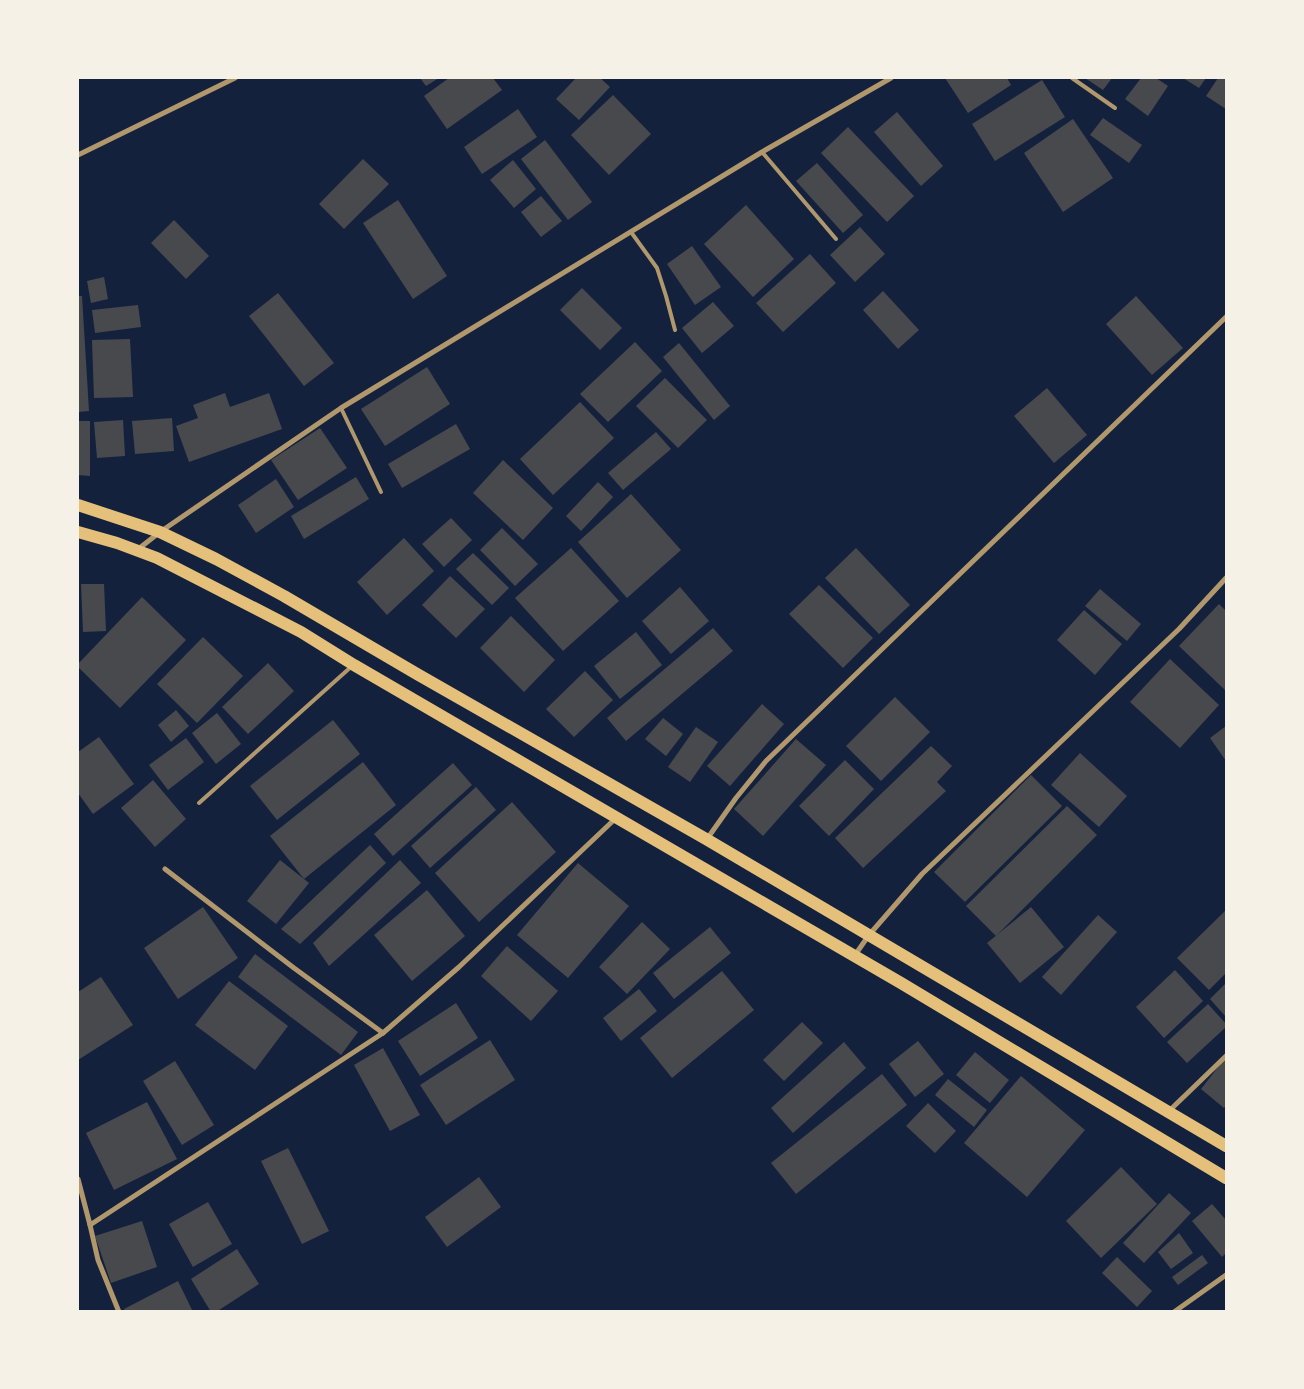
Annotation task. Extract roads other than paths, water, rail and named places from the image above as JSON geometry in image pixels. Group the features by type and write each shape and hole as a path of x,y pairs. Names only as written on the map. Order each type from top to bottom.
{"main road":[{"path":"78,505 160,532 216,559 284,596 706,839 1226,1146"},
{"path":"78,532 157,558 301,632 354,665 854,956 1226,1178"}],"street":[{"path":"78,155 235,78"},
{"path":"136,550 341,408 762,152 891,78"},
{"path":"706,839 736,798 766,762 1226,317"},
{"path":"854,956 922,874 1179,629 1226,578"},
{"path":"90,1225 383,1033 458,967 617,818"},
{"path":"165,869 294,968 383,1033"},
{"path":"1169,1111 1226,1056"},
{"path":"78,1179 98,1260 118,1312"},
{"path":"1174,1312 1226,1274"}],"lane":[{"path":"1072,78 1115,108"},
{"path":"762,152 836,240"},
{"path":"631,232 657,268 675,330"},
{"path":"341,408 381,492"},
{"path":"200,803 354,665"}]}
